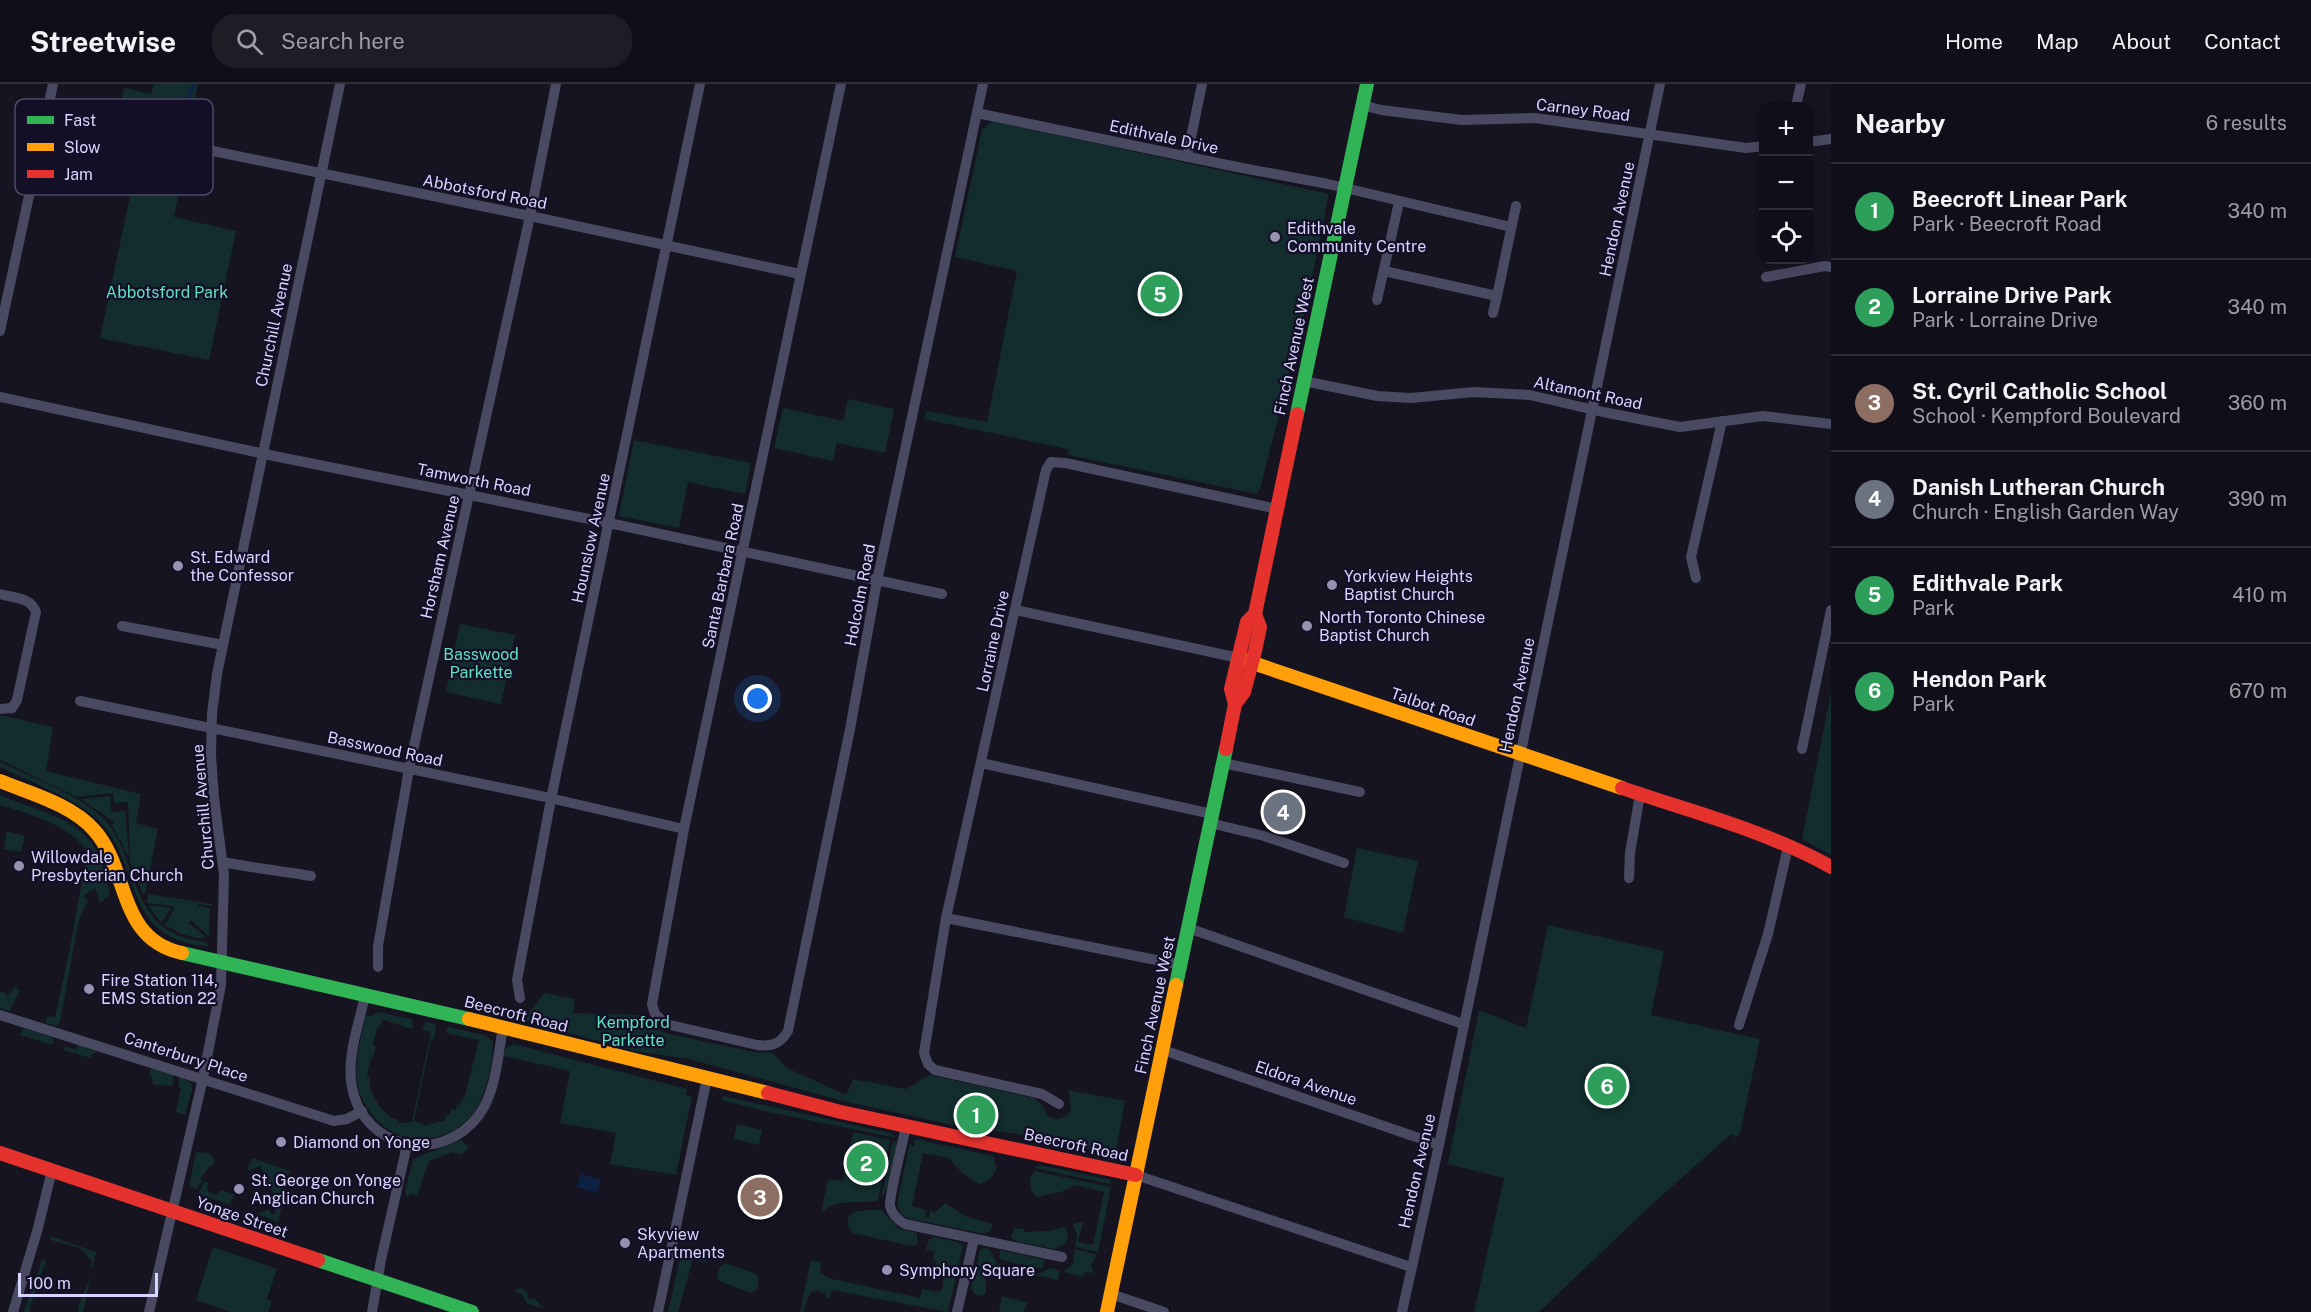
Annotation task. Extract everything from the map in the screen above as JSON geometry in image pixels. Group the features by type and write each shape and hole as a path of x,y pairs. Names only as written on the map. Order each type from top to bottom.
{"street":[{"path":"50,99 53,84"},
{"name":"Churchill Avenue","path":"149,1312 203,1078 221,985 225,892 213,783 212,729 215,687 340,84"},
{"name":"Horsham Avenue","path":"378,967 378,946 409,769 530,216 556,84"},
{"name":"Hounslow Avenue","path":"520,998 517,980 551,799 700,84"},
{"name":"Santa Barbara Road","path":"712,1035 666,1024 654,1014 652,1004 684,829 841,84"},
{"name":"Holcolm Road","path":"712,1035 770,1046 782,1041 788,1031 850,729 877,581 983,84"},
{"path":"1187,157 1202,84"},
{"name":"Finch Avenue West","path":"1107,1312 1235,704 1231,689 1245,660 1247,622 1255,614 1367,84"},
{"name":"Hendon Avenue","path":"1402,1312 1439,1145 1660,84"},
{"path":"1797,102 1801,84"},
{"name":"Carney Road","path":"1362,105 1385,111 1462,120 1534,118 1746,148 1759,147"},
{"name":"Edithvale Drive","path":"977,112 1344,189 1511,227"},
{"path":"1813,141 1831,139"},
{"name":"Abbotsford Road","path":"213,151 800,274"},
{"path":"0,331 29,195"},
{"path":"1377,300 1400,202"},
{"path":"1493,313 1516,206"},
{"path":"1766,277 1825,266 1831,267"},
{"path":"1384,271 1497,296"},
{"name":"Altamont Road","path":"1304,381 1377,396 1411,398 1473,392 1530,395 1680,427 1763,416 1831,424"},
{"name":"Tamworth Road","path":"0,397 263,453 609,522 942,594"},
{"path":"1696,578 1691,557 1722,421"},
{"name":"Lorraine Drive","path":"1059,1104 1042,1094 935,1070 928,1064 924,1053 946,918 1044,479 1051,462 1090,468 1277,509"},
{"path":"0,594 26,600 33,604 36,612 17,700 12,708 0,709"},
{"name":"Talbot Road","path":"1015,610 1245,660 1806,853 1831,867"},
{"path":"1802,749 1831,610"},
{"path":"122,626 223,645"},
{"name":"Basswood Road","path":"80,701 684,829"},
{"path":"981,763 1211,819 1344,864"},
{"path":"1223,763 1360,792"},
{"name":"Beecroft Road","path":"0,781 72,813 94,829 110,856 130,915 150,938 171,951 503,1027 841,1112 1136,1174"},
{"path":"1629,878 1630,853 1640,795"},
{"path":"1739,1025 1768,934 1788,847"},
{"path":"223,862 267,871 311,876"},
{"path":"946,918 1181,965"},
{"path":"1188,928 1463,1024"},
{"path":"365,996 350,1074 354,1095 362,1111 385,1135 407,1145 425,1146 443,1141 460,1133 476,1119 486,1104 490,1092 503,1027"},
{"name":"Canterbury Place","path":"0,1015 334,1120 347,1119 362,1111"},
{"name":"Eldora Avenue","path":"1163,1050 1439,1145"},
{"path":"658,1312 707,1078"},
{"path":"906,1126 890,1202 894,1216 905,1224 1062,1257"},
{"path":"372,1312 407,1145"},
{"name":"Yonge Street","path":"0,1153 472,1312"},
{"path":"13,1312 38,1228 51,1170"},
{"path":"1136,1174 1411,1267"},
{"path":"957,1312 975,1239"},
{"path":"1111,1294 1164,1312"}],"green space":[{"name":"Abbotsford Park","path":"154,84 198,84 195,99 122,99 124,88 151,94"},
{"path":"993,121 1329,194 1304,316 1257,494 1068,455 1069,450 1063,448 924,419 926,411 987,422 1017,271 955,257 982,129"},
{"name":"Abbotsford Park","path":"130,195 179,195 174,217 236,231 209,360 100,338"},
{"path":"848,399 894,409 885,453 837,443 833,461 774,448 783,408 843,421"},
{"path":"634,440 751,463 745,494 688,482 679,528 619,516"},
{"name":"Basswood Parkette","path":"460,624 515,635 501,704 446,692"},
{"path":"1831,693 1831,855 1802,839"},
{"path":"0,715 53,727 46,771 141,794 136,823 158,829 145,894 143,894 130,862 128,802 114,803 113,793 77,797 0,760"},
{"path":"0,762 55,787 95,811 115,834 150,913 177,935 208,943 209,946 181,941 163,933 151,920 141,906 121,854 112,838 91,814 67,799 0,767"},
{"path":"0,795 53,815 78,829 96,850 106,878 110,895 100,903 95,888 83,896 88,901 78,925 60,1022 56,1026 45,1023 48,1016 55,1017 87,852 81,843 61,828 36,816 0,805"},
{"path":"110,796 111,812 125,811 129,854 112,825 114,822 81,799"},
{"path":"7,831 25,836 21,852 4,849"},
{"path":"1357,848 1418,861 1403,933 1344,917"},
{"path":"148,894 212,904 212,906 198,904 210,908 208,936 191,920 189,923 206,937 201,939 181,934 165,925 174,906 147,903"},
{"path":"148,905 171,908 161,923"},
{"path":"1548,925 1664,951 1651,1015 1760,1039 1740,1133 1736,1138 1731,1134 1649,1207 1539,1312 1474,1312 1504,1178 1448,1164 1479,1010 1526,1028"},
{"path":"15,987 20,991 9,1011 0,1008 0,992 3,991 7,996"},
{"name":"Kempford Parkette","path":"544,993 575,999 573,1013 645,1015 652,1025 665,1033 759,1053 772,1052 787,1068 846,1095 853,1079 906,1089 930,1075 1034,1098 1049,1117 1057,1119 1067,1116 1071,1109 1068,1090 1125,1101 1115,1155 1017,1134 952,1125 843,1101 689,1059 634,1051 523,1020"},
{"path":"377,1012 412,1019 413,1029 383,1020 377,1028 373,1045 376,1046 367,1076 370,1078 374,1097 382,1109 400,1123 412,1122 431,1032 422,1030 426,1022 435,1024 436,1029 434,1039 431,1039 414,1121 424,1126 445,1120 446,1114 450,1115 451,1109 456,1110 457,1104 460,1105 464,1099 479,1040 446,1033 448,1027 484,1035 493,1041 490,1069 481,1100 472,1115 451,1132 427,1139 401,1136 379,1122 369,1110 358,1087 357,1060 366,1015 371,1016"},
{"path":"23,1028 53,1038 53,1045 20,1035"},
{"path":"513,1044 687,1089 686,1095 692,1096 676,1175 610,1164 616,1133 560,1123 570,1071 503,1056 507,1046"},
{"path":"78,1045 97,1051 91,1058 63,1050 64,1046 76,1050"},
{"path":"151,1068 174,1075 172,1086 152,1084 153,1080 149,1075"},
{"path":"179,1077 191,1082 192,1090 185,1115 176,1112 181,1088 178,1086"},
{"path":"723,1096 890,1133 896,1138 765,1111 722,1100"},
{"path":"737,1124 762,1130 759,1145 734,1139"},
{"path":"853,1132 890,1140 878,1200 840,1203 826,1208 821,1214 828,1179 843,1181"},
{"path":"461,1140 469,1147 462,1155 453,1152 429,1161 417,1196 410,1194 407,1197 405,1191 413,1159"},
{"path":"913,1140 993,1156 997,1169 990,1179 980,1185 962,1173 949,1158 923,1153 912,1206 926,1210 925,1217 929,1218 930,1210 935,1213 945,1203 967,1217 993,1224 990,1231 984,1234 907,1218 901,1214 897,1203 910,1144 914,1147"},
{"path":"893,1141 897,1142 892,1172 881,1198"},
{"path":"196,1152 210,1153 215,1161 194,1189 189,1187"},
{"path":"252,1158 290,1171 278,1222 257,1214 269,1209 274,1215 276,1212 274,1207 281,1203 279,1198 276,1199 260,1166 250,1170 246,1168"},
{"path":"1040,1165 1111,1180 1110,1184 1034,1168"},
{"path":"1035,1171 1111,1187 1098,1252 1075,1247 1077,1235 1073,1224 1083,1222 1078,1242 1093,1245 1104,1192 1076,1185 1061,1192 1036,1197 1031,1190 1030,1176"},
{"path":"205,1181 208,1183 209,1193 215,1195 221,1190 234,1194 230,1205 198,1194"},
{"path":"881,1210 898,1228 917,1233 917,1244 911,1246 853,1233 847,1224 849,1216 854,1212"},
{"path":"1065,1227 1068,1237 1065,1244 1054,1249 1015,1241 1011,1237 1014,1228 1024,1229 1024,1232 1048,1231"},
{"path":"50,1236 96,1252 92,1271 91,1260 80,1248 51,1240"},
{"path":"934,1237 957,1242 963,1246 948,1312 832,1290 829,1298 825,1298 826,1294 816,1290 811,1291 803,1312 800,1312 811,1260 821,1262 820,1272 828,1278 920,1298 922,1289 939,1292 942,1289 944,1268 935,1266 936,1261 933,1260 935,1251 926,1250 929,1240"},
{"path":"213,1247 277,1269 267,1299 272,1301 268,1312 231,1312 196,1300"},
{"path":"985,1247 990,1250 998,1264 1016,1269 1015,1271 991,1266 986,1279 986,1293 982,1296 975,1294 971,1289 980,1250"},
{"path":"1075,1249 1097,1255 1091,1264 1093,1273 1085,1272 1084,1277 1063,1272 1073,1264"},
{"path":"1000,1250 1045,1260 1042,1268 1038,1268 1002,1260 999,1257"},
{"path":"681,1253 703,1257 708,1263 693,1259 678,1312 668,1312"},
{"path":"42,1260 45,1260 47,1267 44,1266 29,1310 31,1312 24,1312"},
{"path":"725,1263 756,1274 759,1278 757,1289 751,1293 719,1281 717,1277 720,1267"},
{"path":"1051,1268 1060,1270 1058,1280 1035,1275"},
{"path":"91,1276 83,1312 79,1312 78,1308"},
{"path":"520,1287 529,1294 527,1296 531,1300 533,1298 545,1309 526,1303 523,1295 514,1291"},
{"path":"1002,1296 1028,1303 1023,1312 999,1312"}],"water":[{"path":"581,1174 601,1180 597,1193 577,1187"}],"waterway":[{"path":"188,99 193,84"}],"traffic: fast":[{"path":"1297,414 1367,84"},
{"path":"1176,985 1226,749"},
{"path":"182,953 469,1019"},
{"path":"318,1260 472,1312"}],"traffic: slow":[{"path":"1244,660 1622,788"},
{"path":"0,781 62,806 85,821 105,846 127,901 146,934 161,945 182,953"},
{"path":"1107,1312 1176,985"},
{"path":"469,1019 768,1093"}],"traffic: jam":[{"path":"1235,704 1231,689 1247,622 1255,614 1297,414"},
{"path":"1226,749 1235,704 1244,692 1255,651 1260,627 1255,614"},
{"path":"1622,788 1755,833 1807,854 1831,867"},
{"path":"768,1093 841,1112 1136,1175"},
{"path":"0,1153 318,1260"}],"place":[{"name":"Edithvale Community Centre","path":"1275,237"},
{"name":"Edithvale Park","path":"1160,294"},
{"name":"St. Edward the Confessor","path":"178,566"},
{"name":"Yorkview Heights Baptist Church","path":"1332,585"},
{"name":"North Toronto Chinese Baptist Church","path":"1307,626"},
{"name":"Danish Lutheran Church","path":"1283,812"},
{"name":"Willowdale Presbyterian Church","path":"19,866"},
{"name":"Fire Station 114, EMS Station 22","path":"89,989"},
{"name":"Hendon Park","path":"1607,1086"},
{"name":"Beecroft Linear Park","path":"976,1115"},
{"name":"Diamond on Yonge","path":"281,1142"},
{"name":"Lorraine Drive Park","path":"866,1163"},
{"name":"St. George on Yonge Anglican Church","path":"239,1189"},
{"name":"St. Cyril Catholic School","path":"760,1197"},
{"name":"Skyview Apartments","path":"625,1243"},
{"name":"Symphony Square","path":"887,1270"}]}
